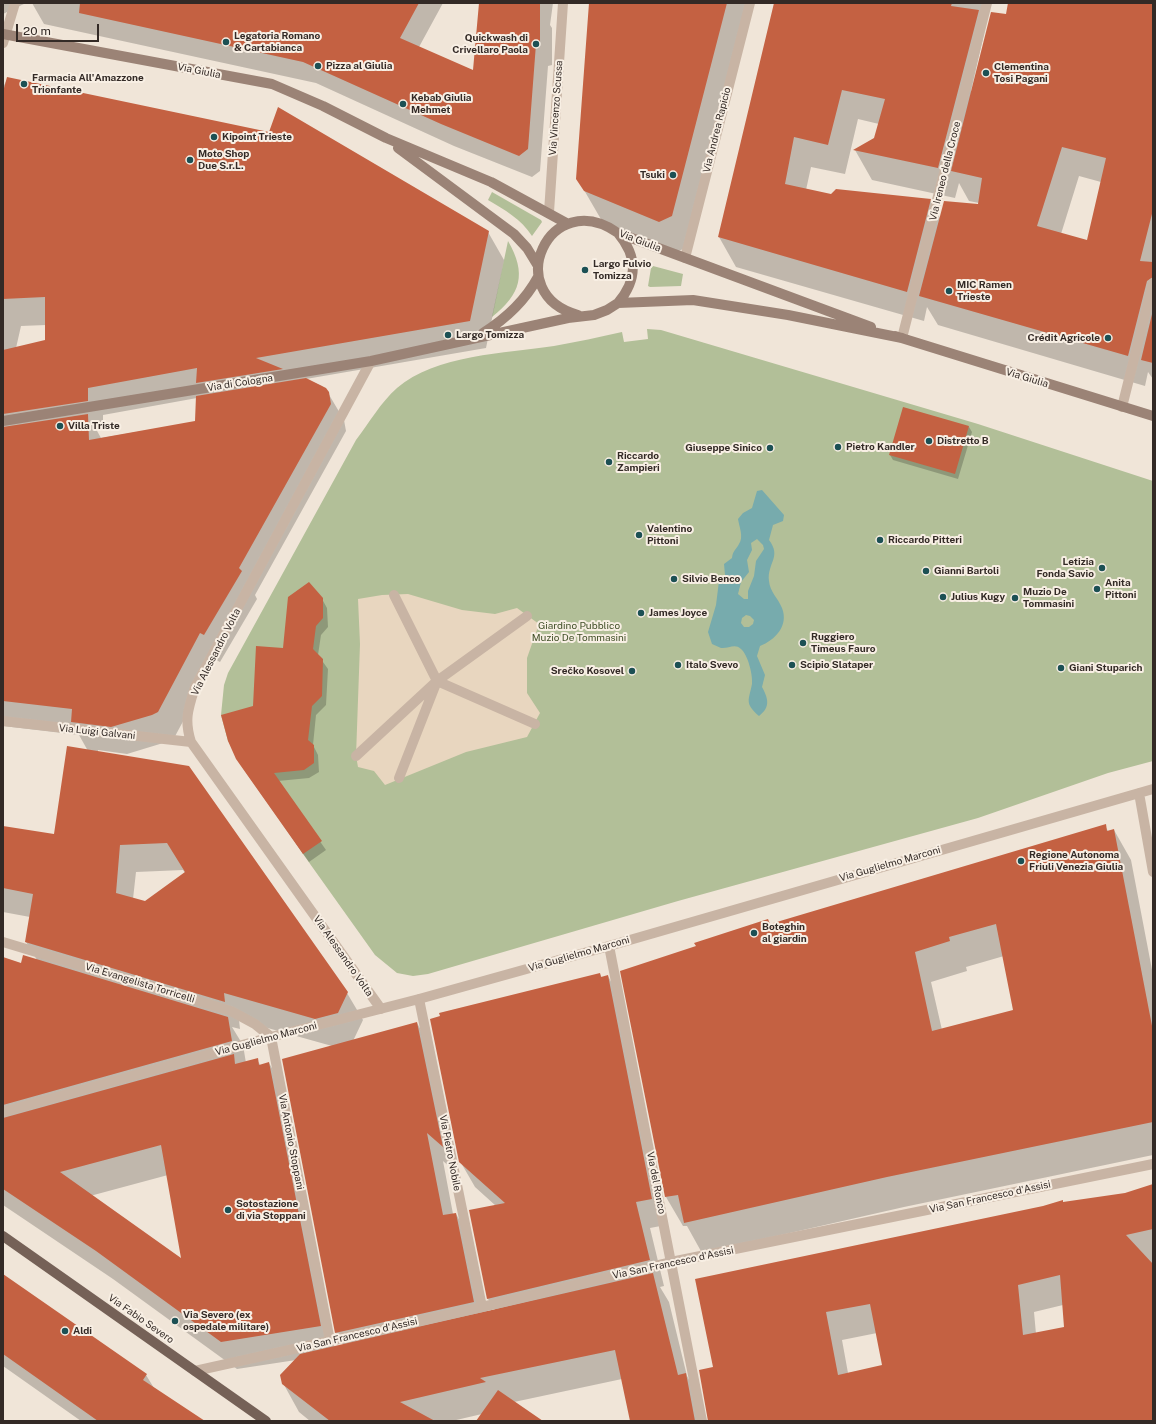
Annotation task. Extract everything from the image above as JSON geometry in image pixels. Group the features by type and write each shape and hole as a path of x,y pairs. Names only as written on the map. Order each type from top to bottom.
{"main road":[{"name":"Via Giulia","path":"4,37 272,84 323,106 386,138 491,182 549,212 568,224 581,220 594,221 607,225 618,233 902,338 1153,416"},
{"name":"Via Giulia","path":"386,138 514,234 527,248 538,266"},
{"path":"568,224 556,231 546,240 542,248 538,266 538,277 544,291 553,303 566,311 580,315"},
{"path":"618,233 627,243 632,255 634,268 632,281 626,293 618,303"},
{"name":"Via di Cologna","path":"477,337 513,311 530,292 538,277"},
{"name":"Via Giulia","path":"580,315 600,313 618,303 693,300 788,315 902,338"},
{"name":"Via di Cologna","path":"3,421 371,361 580,315"},
{"name":"Via Fabio Severo","path":"3,1236 266,1421"}],"street":[{"path":"4,37 15,3"},
{"name":"Via Vincenzo Scussa","path":"549,212 563,3"},
{"name":"Via Andrea Rapicio","path":"685,258 750,3"},
{"name":"Via Ireneo della Croce","path":"902,338 987,3"},
{"path":"1122,407 1153,283"},
{"name":"Via Alessandro Volta","path":"371,361 195,687 186,714 186,729 191,742 380,1009"},
{"path":"394,594 437,681 535,724"},
{"path":"356,756 437,681 527,616"},
{"path":"399,778 437,681"},
{"name":"Via Luigi Galvani","path":"3,721 191,742"},
{"name":"Via Guglielmo Marconi","path":"3,1112 271,1037 419,999 609,946 1153,789"},
{"path":"1139,793 1153,872"},
{"name":"Via Evangelista Torricelli","path":"3,942 231,1011 255,1024 271,1037"},
{"name":"Via del Ronco","path":"609,946 702,1421"},
{"name":"Via Pietro Nobile","path":"419,999 482,1307"},
{"name":"Via Antonio Stoppani","path":"271,1037 330,1341"},
{"name":"Via San Francesco d'Assisi","path":"195,1371 482,1307 671,1262 1153,1164"}],"green space":[{"path":"492,192 541,220 542,222 532,236 518,220 488,200"},
{"path":"508,241 518,264 518,283 515,292 509,300 492,317"},
{"path":"653,266 683,274 681,286 648,286 651,268"},
{"name":"Giardino Pubblico Muzio De Tommasini","path":"647,329 661,330 978,424 1153,481 1153,761 1108,773 978,818 678,901 428,974 413,976 397,973 375,955 303,854 228,741 221,715 224,685 228,673 356,440 380,406 397,388 413,377 431,368 472,357 554,346 622,332 624,342 648,339"}],"shaded area":[{"path":"408,594 462,610 495,614 517,608 539,624 527,658 527,693 540,713 527,737 466,752 385,785 374,771 358,767 356,756 360,644 358,599 382,595"}],"water":[{"path":"762,490 784,515 783,521 773,525 769,540 773,546 774,556 770,569 769,581 772,592 782,608 784,621 779,632 771,640 760,646 757,656 765,675 762,687 767,699 767,706 763,713 759,716 754,712 749,704 752,676 750,665 744,652 736,646 721,648 712,644 708,632 716,605 719,581 725,575 724,564 732,558 741,538 738,519 743,513 752,508 757,491","holes":["757,539 763,545 764,549 756,561 754,576 748,591 748,599 744,599 738,594 741,582 749,572 747,560 752,550 751,543","746,615 750,616 754,620 753,624 749,627 744,627 741,623 742,618"]}],"building":[{"path":"80,3 419,3 400,38 473,70 479,3 540,3 540,43 536,44 528,149 519,156 441,124 303,62 79,13"},
{"path":"589,3 727,3 672,216 659,222 584,191 576,179"},
{"path":"774,3 952,3 951,6 979,10 938,168 853,150 874,138 885,99 842,90 828,145 794,137 785,184 831,194 836,189 931,199 907,292 718,237"},
{"path":"1008,3 1153,3 1153,210 1140,261 1153,262 1153,277 1147,281 1128,356 919,296 944,201 978,204 982,178 951,171 991,12 1006,14","holes":["1062,147 1106,158 1087,240 1037,226"]},
{"path":"7,77 269,132 278,107 489,231 470,321 256,358 283,369 196,383 197,368 88,388 88,401 3,414 3,350 45,340 45,297 3,299 3,92"},
{"path":"1153,310 1153,363 1141,360"},
{"path":"306,378 326,388 329,392 331,404 239,568 242,571 204,635 200,633 158,712 111,727 71,722 72,709 3,701 3,427 88,414 89,440 195,421 196,396"},
{"name":"Distretto B","path":"903,407 969,426 955,474 889,455"},
{"path":"309,582 323,598 323,618 316,626 313,649 323,659 322,696 312,706 308,740 314,745 314,763 304,770 274,773 322,841 303,854 236,759 228,741 221,715 253,706 256,646 283,648 288,597"},
{"path":"67,746 189,766 348,992 338,1013 315,1019 224,993 225,1002 25,942 33,894 3,888 3,826 54,834","holes":["167,843 185,872 145,901 116,893 120,845"]},
{"path":"1106,824 1107,831 1114,829 1153,1031 1153,1122 887,1177 684,1223 678,1195 665,1197 620,971 696,946 694,943 768,919 770,924","holes":["996,924 1013,1010 932,1031 915,952 950,941 949,937"]},
{"path":"23,955 228,1017 232,1041 3,1105 3,957 21,963"},
{"path":"600,973 601,977 608,975 652,1199 636,1202 650,1260 487,1299 469,1210 505,1203 459,1162 430,1019 440,1016 439,1013"},
{"path":"417,1022 443,1147 427,1133 443,1215 456,1213 474,1302 335,1333 282,1059"},
{"path":"234,1054 235,1064 258,1058 259,1065 269,1062 321,1326 221,1342 96,1251 3,1189 3,1118","holes":["161,1145 181,1258 60,1172"]},
{"path":"1153,1184 1153,1229 1126,1235 1153,1264 1153,1421 708,1421 699,1370 713,1367 695,1279 1043,1206 1063,1200 1063,1202 1125,1193","holes":["1060,1275 1064,1327 1023,1335 1018,1285","870,1304 882,1365 838,1375 826,1312"]},
{"path":"653,1273 678,1375 686,1373 695,1421 630,1421 615,1350 480,1378 486,1382 400,1402 435,1421 330,1421 282,1384 280,1375 300,1354"},
{"path":"3,1274 147,1374 143,1380 205,1421 98,1421 3,1354"},
{"path":"498,1390 543,1421 476,1421"}],"place":[{"name":"Legatoria Romano & Cartabianca","path":"226,42"},
{"name":"Quickwash di Crivellaro Paola","path":"536,44"},
{"name":"Pizza al Giulia","path":"318,66"},
{"name":"Clementina Tosi Pagani","path":"986,73"},
{"name":"Farmacia All'Amazzone Trionfante","path":"24,84"},
{"name":"Kebab Giulia Mehmet","path":"403,104"},
{"name":"Kipoint Trieste","path":"214,137"},
{"name":"Moto Shop Due S.r.L.","path":"190,160"},
{"name":"Tsuki","path":"673,175"},
{"name":"Largo Fulvio Tomizza","path":"585,270"},
{"name":"MIC Ramen Trieste","path":"949,291"},
{"name":"Largo Tomizza","path":"448,335"},
{"name":"Crédit Agricole","path":"1108,338"},
{"name":"Villa Triste","path":"60,426"},
{"name":"Distretto B","path":"929,441"},
{"name":"Pietro Kandler","path":"838,447"},
{"name":"Giuseppe Sinico","path":"770,448"},
{"name":"Riccardo Zampieri","path":"609,462"},
{"name":"Valentino Pittoni","path":"639,535"},
{"name":"Riccardo Pitteri","path":"880,540"},
{"name":"Letizia Fonda Savio","path":"1102,568"},
{"name":"Gianni Bartoli","path":"926,571"},
{"name":"Silvio Benco","path":"674,579"},
{"name":"Anita Pittoni","path":"1097,589"},
{"name":"Julius Kugy","path":"943,597"},
{"name":"Muzio De Tommasini","path":"1015,598"},
{"name":"James Joyce","path":"641,613"},
{"name":"Ruggiero Timeus Fauro","path":"803,643"},
{"name":"Italo Svevo","path":"678,665"},
{"name":"Scipio Slataper","path":"792,665"},
{"name":"Giani Stuparich","path":"1061,668"},
{"name":"Srečko Kosovel","path":"632,671"},
{"name":"Regione Autonoma Friuli Venezia Giulia","path":"1021,861"},
{"name":"Boteghin al giardin","path":"754,933"},
{"name":"Sotostazione di via Stoppani","path":"228,1210"},
{"name":"Via Severo (ex ospedale militare)","path":"175,1321"},
{"name":"Aldi","path":"65,1331"}]}
